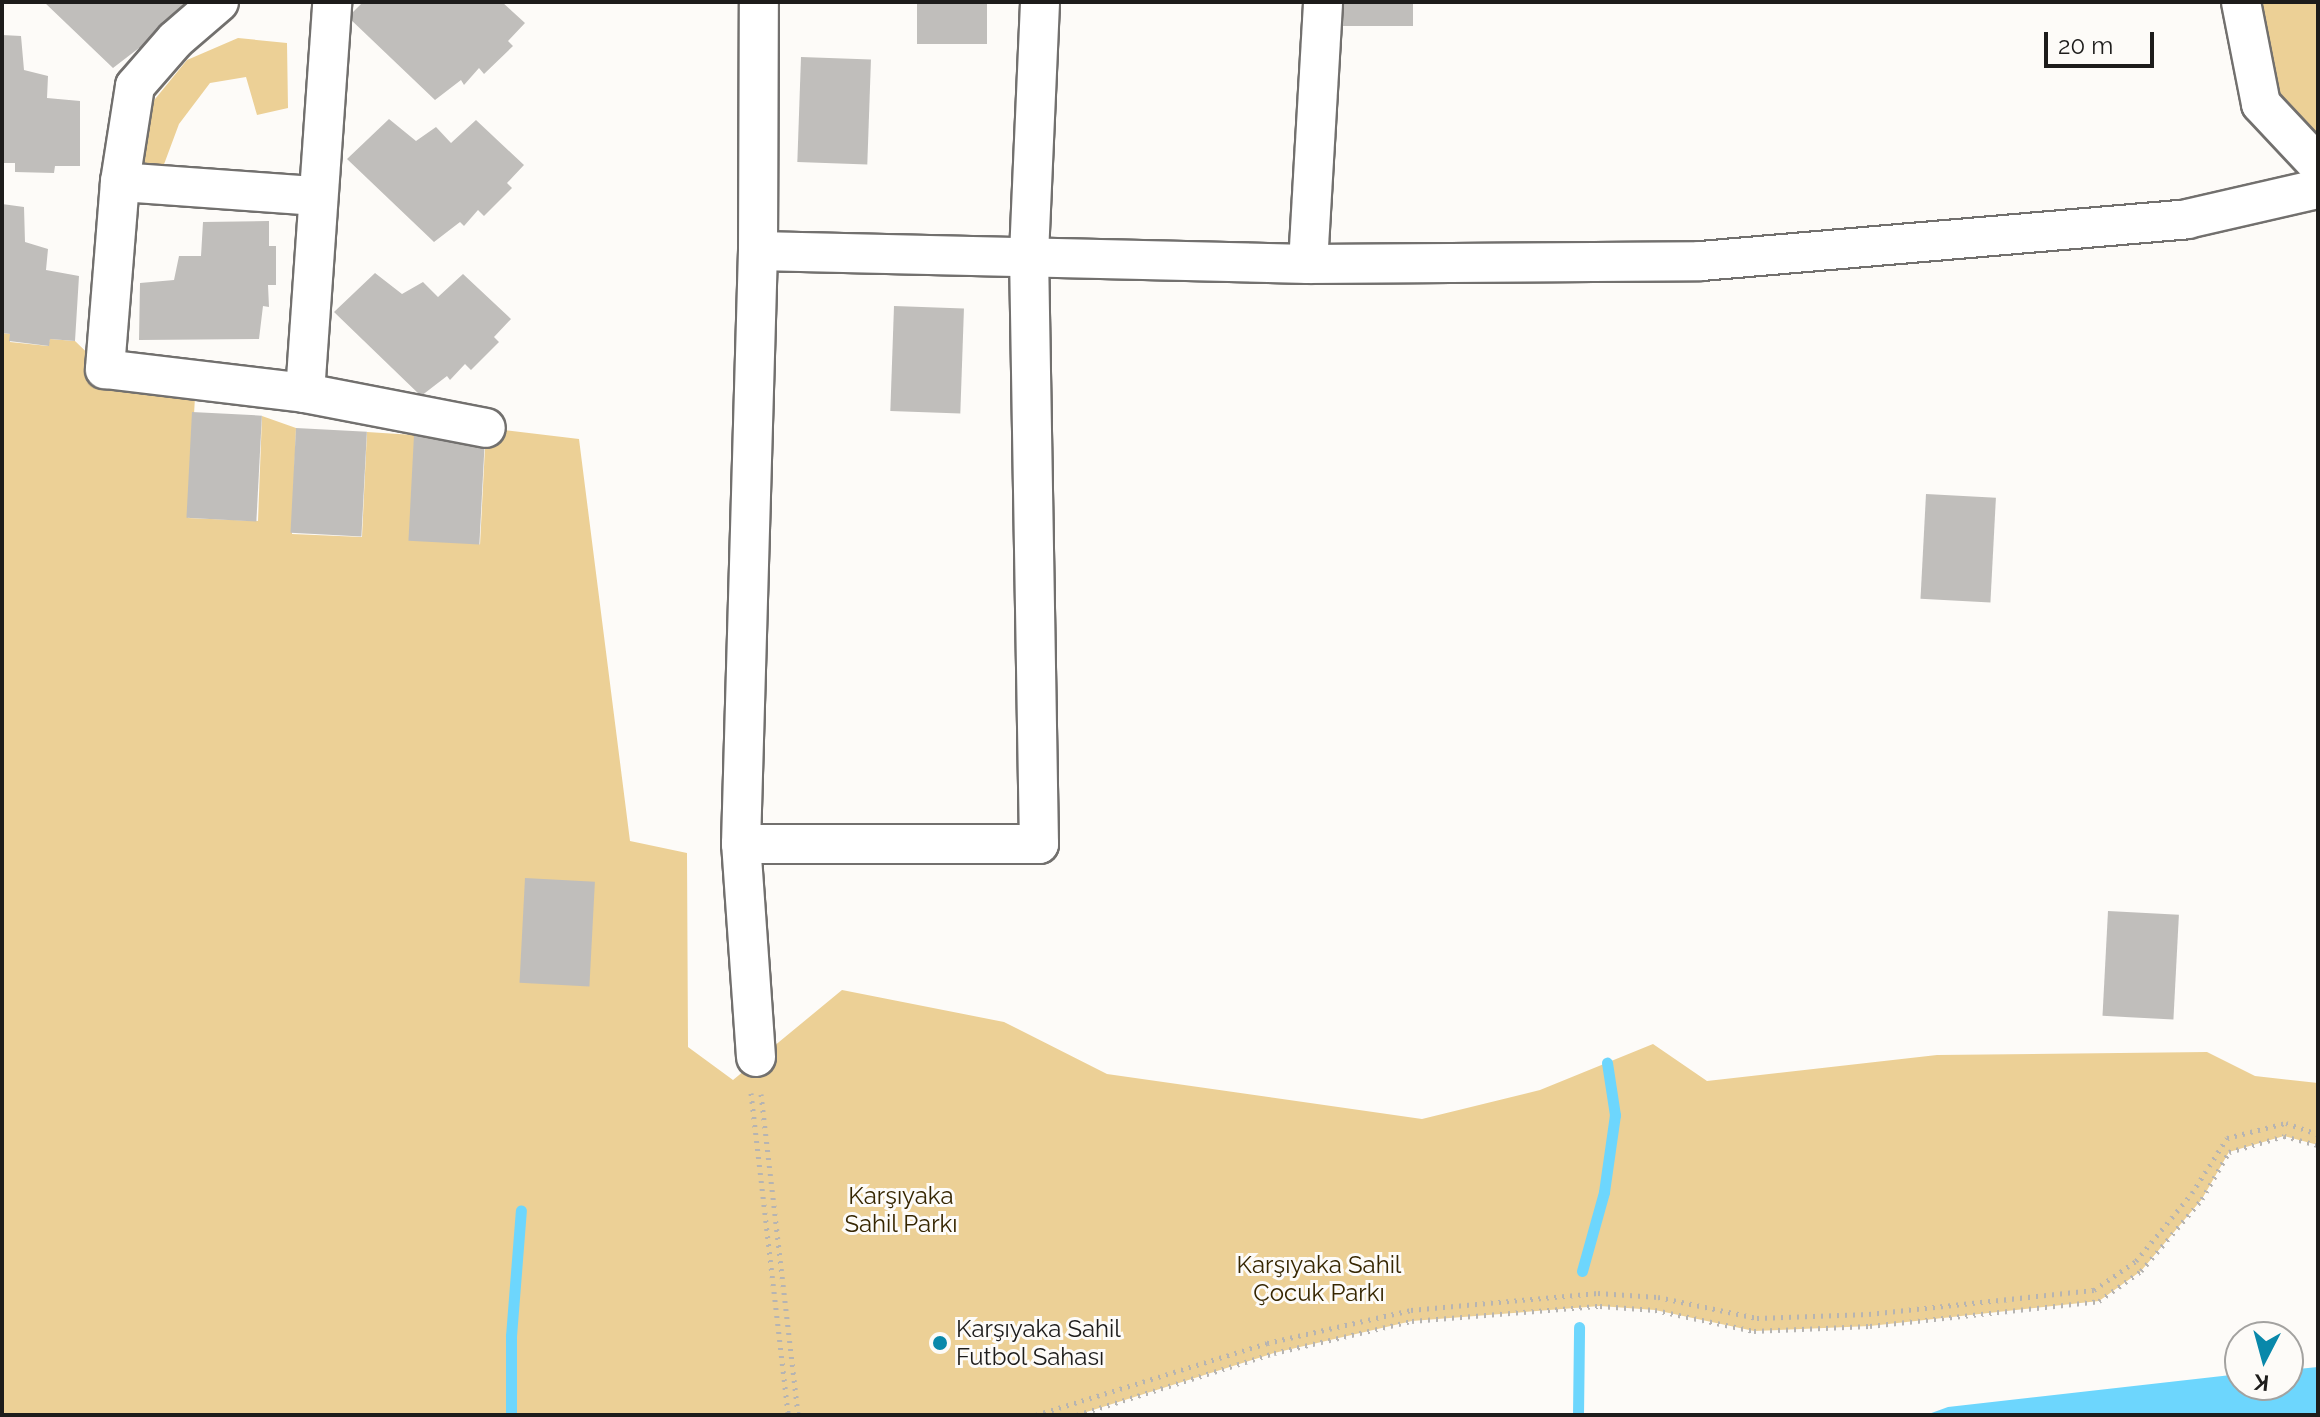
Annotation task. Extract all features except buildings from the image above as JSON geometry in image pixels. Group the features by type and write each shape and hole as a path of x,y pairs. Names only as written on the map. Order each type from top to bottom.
{"street":[{"path":"219,2 175,40 135,86 120,182 105,369 305,393 486,428"},
{"path":"305,393 316,196 332,2"},
{"path":"756,1057 741,844 758,251 759,2"},
{"path":"741,844 1039,844 1029,255 1040,2"},
{"path":"1308,264 1323,2"},
{"path":"2241,2 2261,104 2318,165"},
{"path":"120,182 316,196"},
{"path":"758,251 1029,255 1308,264 1701,261 2187,219 2318,189"}],"path":[{"path":"756,1057 749,1083 788,1415"},
{"path":"756,1057 798,1415"},
{"path":"1036,1415 1267,1343 1411,1310 1598,1293 1658,1297 1757,1318 1869,1314 2094,1290 2136,1261 2192,1193 2227,1138 2286,1123 2318,1134"},
{"path":"1077,1415 1274,1353 1412,1321 1600,1306 1655,1310 1754,1331 1870,1326 2099,1301 2141,1271 2202,1199 2229,1152 2284,1136 2318,1145"}],"green space":[{"path":"2241,2 2318,2 2318,165 2261,104"},
{"path":"238,38 287,43 288,108 257,115 246,77 210,83 179,124 163,167 136,165 151,104 187,60"},
{"path":"2,333 10,334 10,342 48,346 50,339 75,341 105,370 196,380 188,518 258,521 262,416 296,428 292,534 362,537 367,432 414,435 480,545 486,428 579,439 630,841 687,853 688,1047 733,1080 842,990 1004,1022 1107,1074 1422,1119 1540,1090 1653,1044 1707,1081 1937,1055 2207,1052 2255,1076 2318,1083 2318,1145 2284,1136 2229,1152 2202,1199 2141,1271 2099,1301 1870,1326 1754,1331 1655,1310 1600,1306 1412,1321 1274,1353 1077,1415 2,1415"}],"water":[{"path":"2318,1367 2318,1415 1926,1415 1948,1407 2224,1376 2224,1401 2304,1401 2304,1368"}],"waterway":[{"path":"1582,1271 1604,1192 1615,1115 1607,1063"},
{"path":"511,1415 511,1336 521,1210"},
{"path":"1578,1415 1579,1327"}],"place":[{"name":"Karşıyaka Sahil Futbol Sahası","path":"940,1343"}],"park label":[{"name":"Karşıyaka Sahil Parkı","path":"901,1210"},
{"name":"Karşıyaka Sahil Çocuk Parkı","path":"1319,1279"}]}
